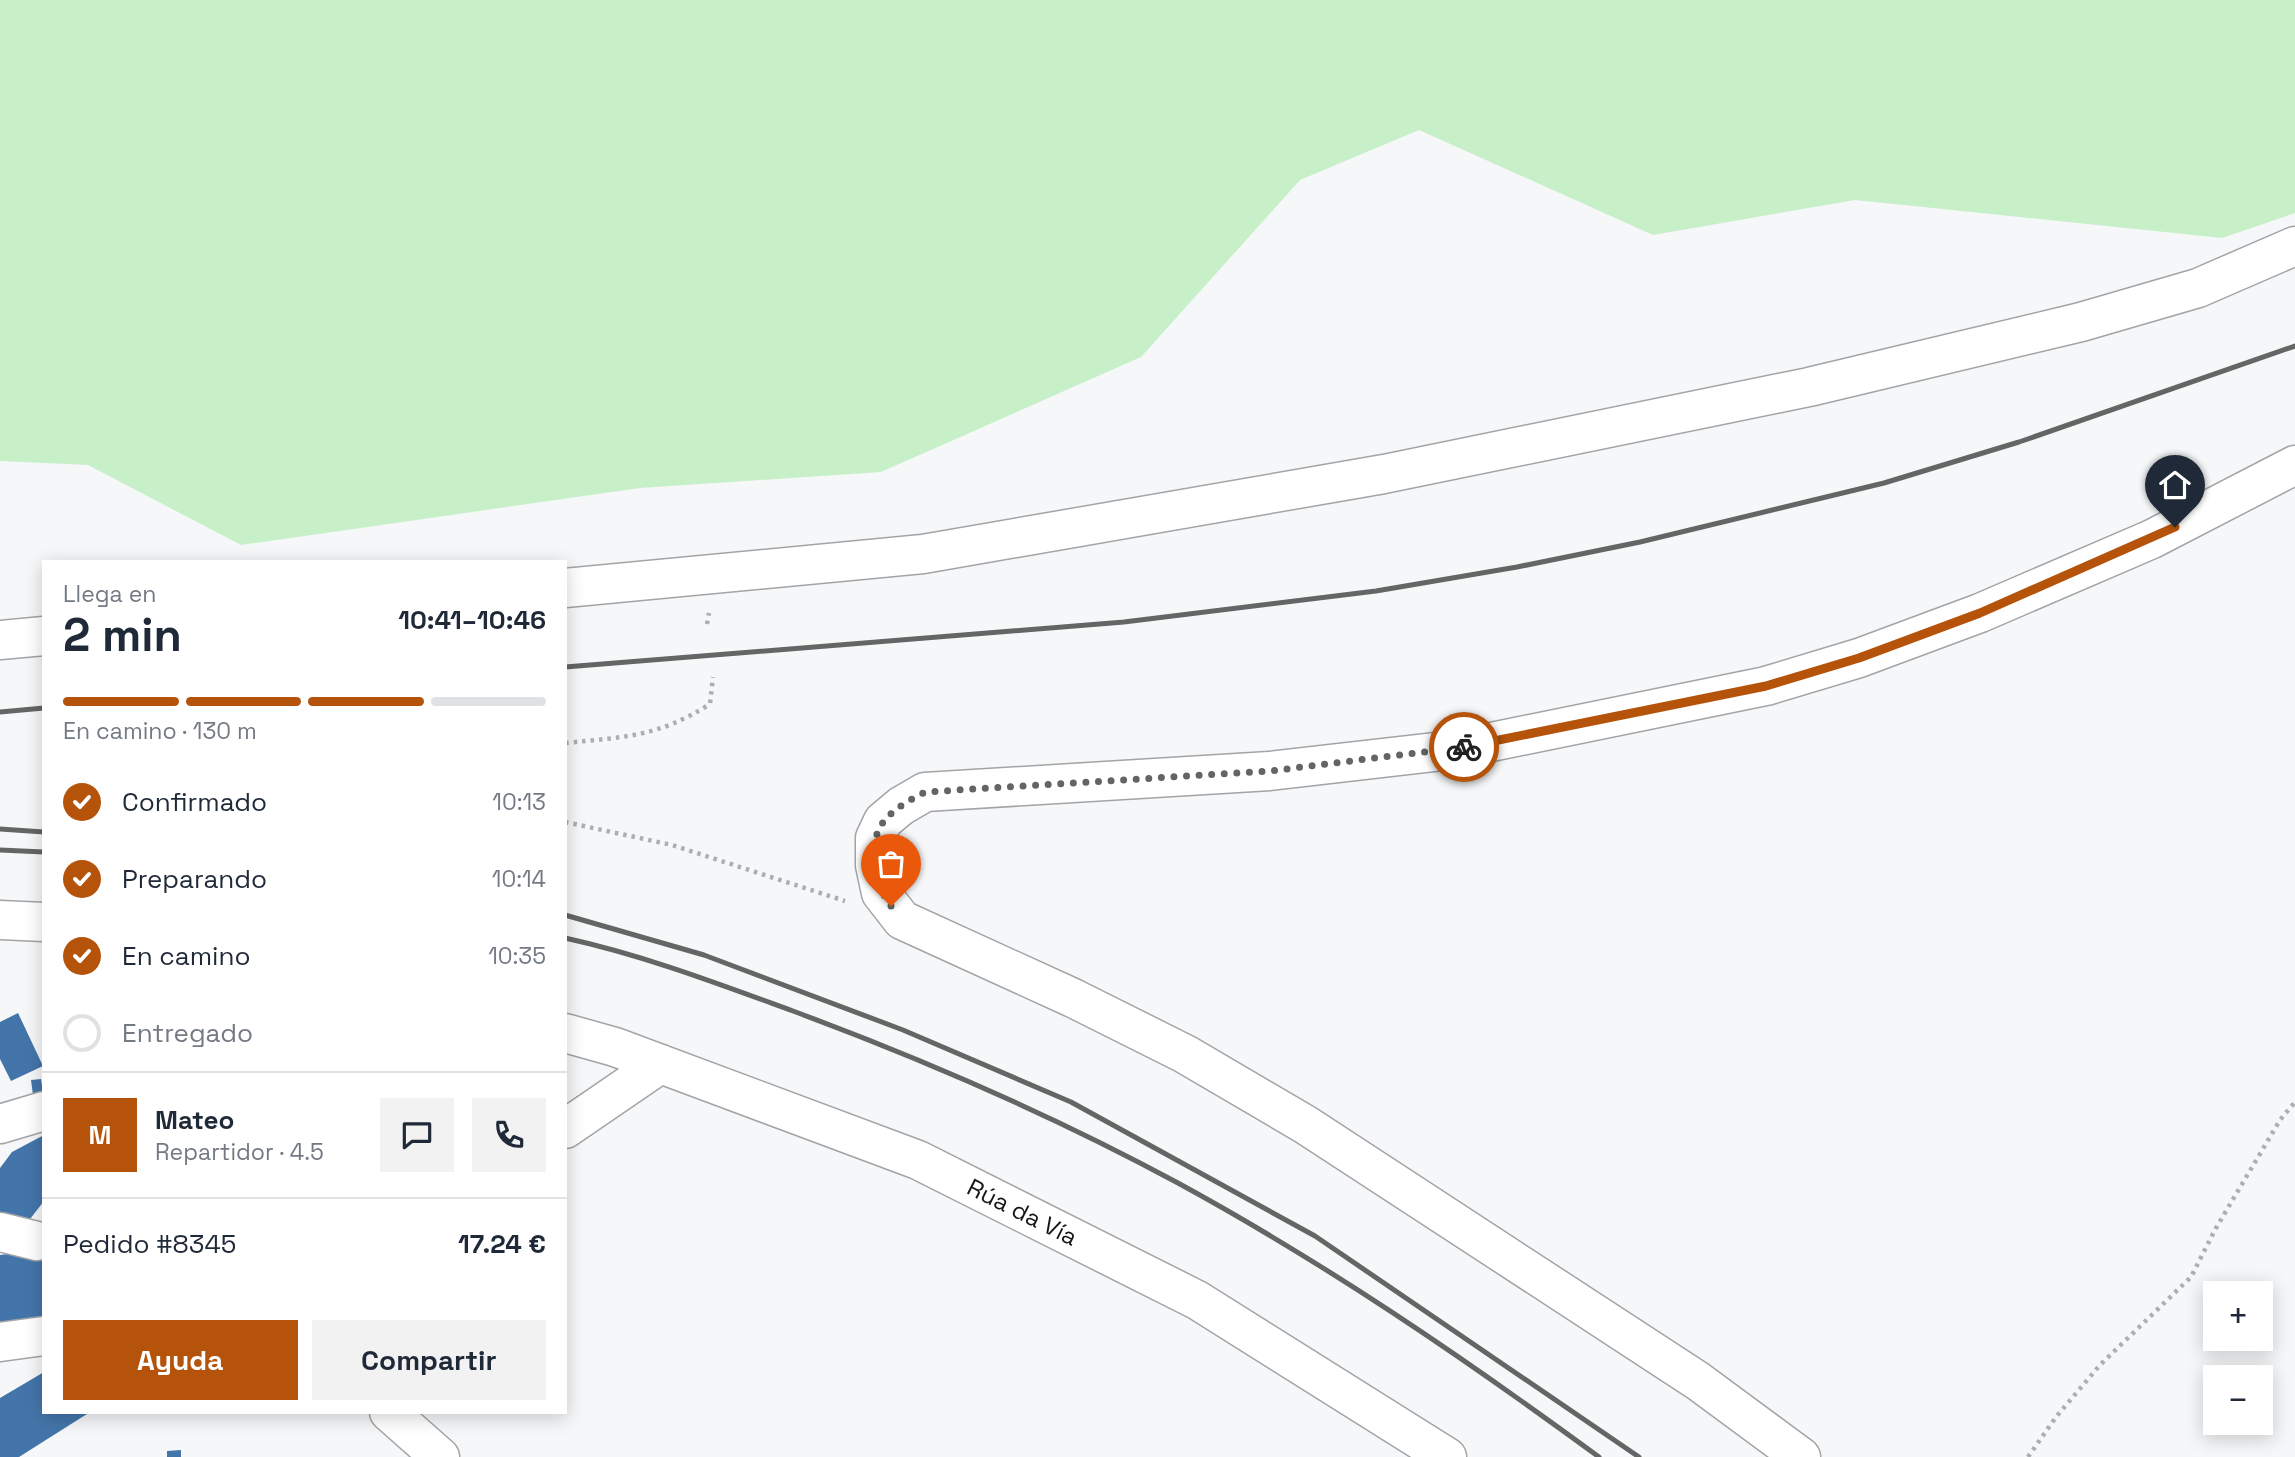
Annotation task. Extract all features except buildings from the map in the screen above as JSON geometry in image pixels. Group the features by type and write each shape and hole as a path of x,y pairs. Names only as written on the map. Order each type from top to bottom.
{"street":[{"path":"567,588 923,554 1329,484 1532,445 1822,384 2081,322 2198,288 2295,246"},
{"path":"1801,1457 1698,1381 1307,1125 1172,1047 1073,998 902,920 881,893 875,865 875,838 883,821 901,806 925,792 1270,771 1452,750 1766,686 1859,658 1980,613 2152,539 2295,465"},
{"path":"0,640 42,636"},
{"path":"0,920 42,922"},
{"name":"Rúa da Vía","path":"567,1034 660,1064 918,1160 1197,1300 1447,1457"},
{"path":"567,1128 660,1064"},
{"path":"0,1124 42,1112"},
{"path":"0,1232 37,1241"},
{"path":"0,1342 42,1336"},
{"path":"391,1414 440,1457"}],"path":[{"path":"567,743 646,735 681,723 710,704 713,677"},
{"path":"567,821 672,845 902,920"},
{"path":"2028,1457 2056,1417 2100,1365 2191,1277 2230,1204 2280,1120 2295,1102"}],"green space":[{"path":"0,0 2295,0 2295,213 2222,238 1855,200 1653,235 1419,130 1300,180 1141,357 881,472 640,488 241,545 88,465 0,461"}],"railway":[{"path":"567,667 1124,622 1376,591 1517,567 1640,542 1884,483 2019,442 2295,346"},
{"path":"0,712 42,708"},
{"path":"0,829 42,832"},
{"path":"0,850 42,852"},
{"path":"567,916 704,955 903,1030 1071,1102 1315,1236 1639,1457"},
{"path":"567,939 680,971 842,1030 988,1090 1131,1158 1233,1214 1340,1279 1445,1348 1599,1457"}],"way so far":[{"path":"891,906 881,893 875,865 875,838 883,821 901,806 925,792 983,786 1270,771 1464,747"}],"route":[{"path":"1464,747 1766,686 1859,658 1980,613 2175,527"}]}
